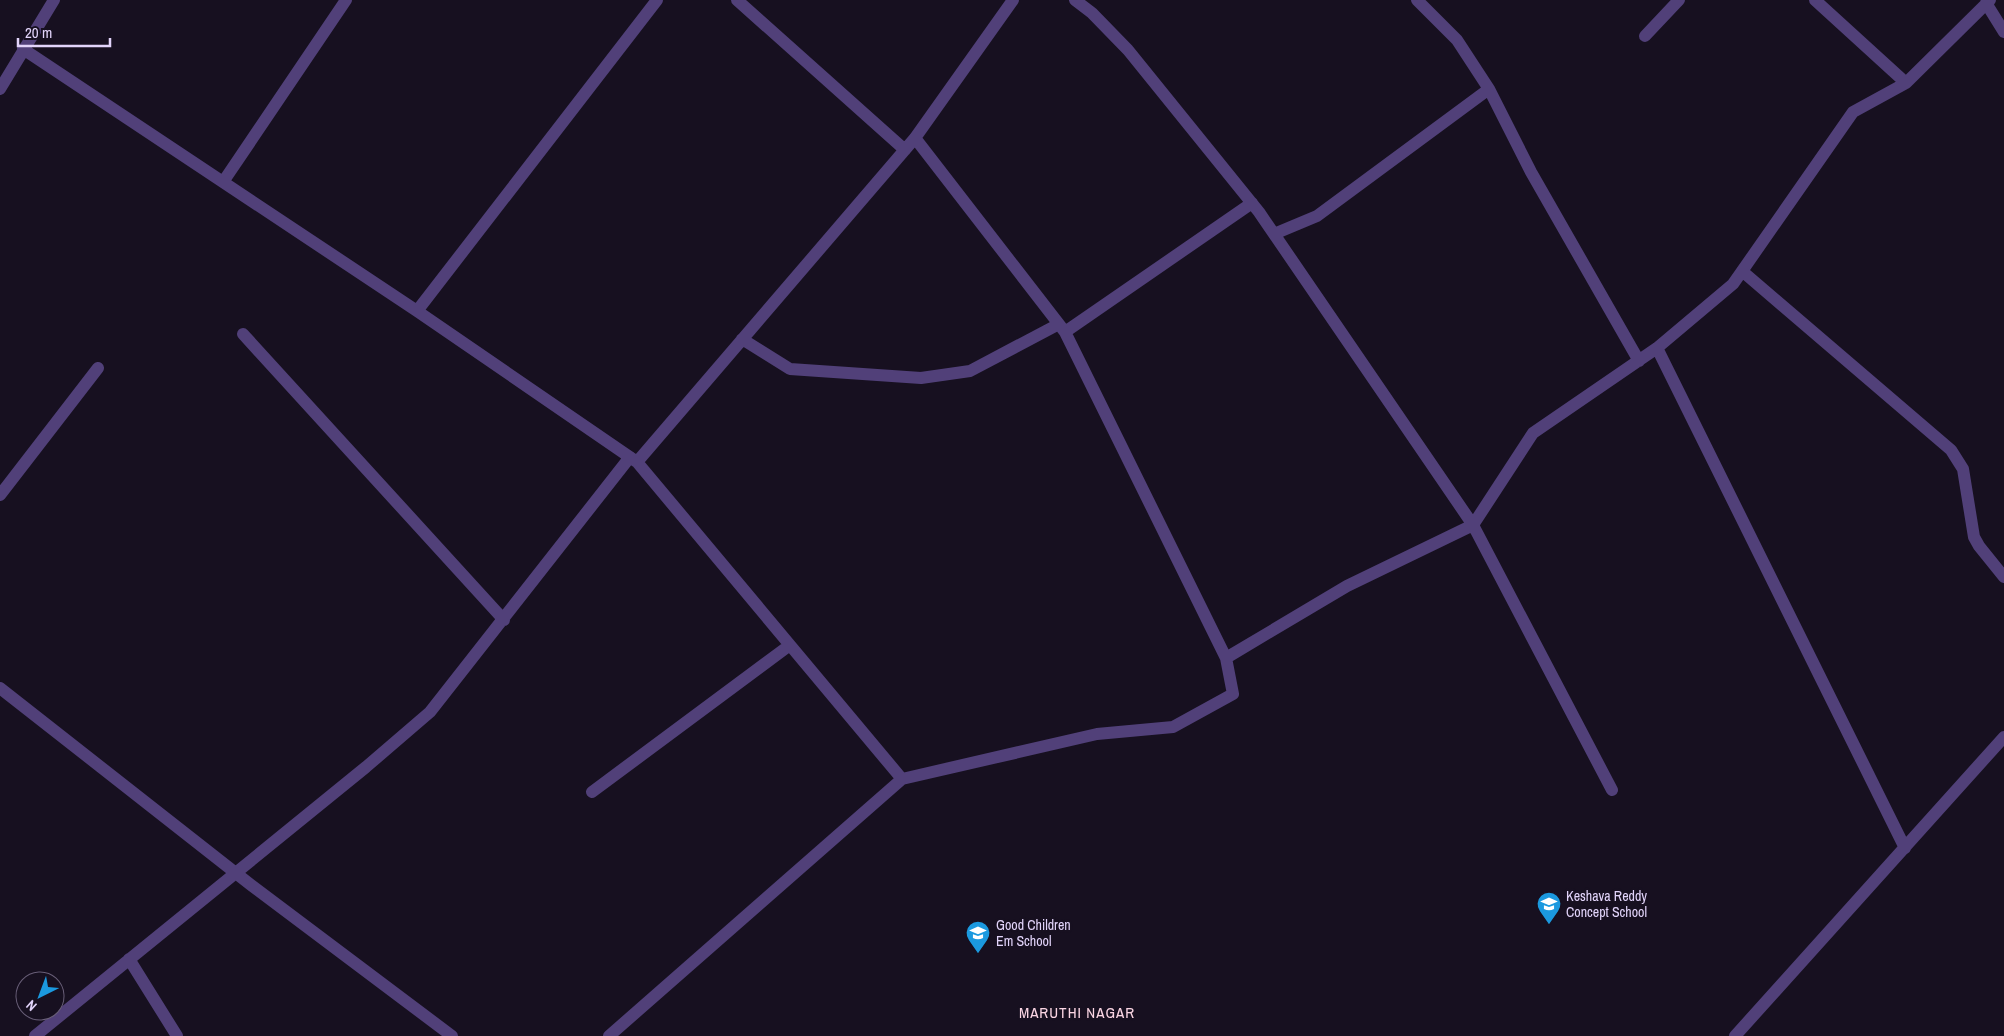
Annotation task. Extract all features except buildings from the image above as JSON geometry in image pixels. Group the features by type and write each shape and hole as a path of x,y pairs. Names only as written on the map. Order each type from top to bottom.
{"street":[{"path":"0,88 54,0"},
{"path":"223,182 346,0"},
{"path":"417,310 657,0"},
{"path":"737,0 905,150"},
{"path":"35,1036 366,767 430,712 634,460 742,339 915,138 1013,0"},
{"path":"1075,0 1092,13 1128,50 1252,202 1473,525 1612,790"},
{"path":"1417,0 1456,40 1489,89 1531,172 1639,361"},
{"path":"1645,36 1679,0"},
{"path":"1815,0 1906,82"},
{"path":"1226,658 1347,586 1473,525 1533,432 1657,348 1734,284 1853,112 1906,82 1988,2 2004,32"},
{"path":"23,49 417,310 634,460 902,779"},
{"path":"1274,234 1317,216 1489,89"},
{"path":"608,1036 902,779 1097,734 1173,727 1234,694 1226,658 1062,328 915,138"},
{"path":"742,339 790,369 921,378 970,371 1062,328 1252,202"},
{"path":"1742,271 1951,450 1963,469 1974,537 2004,577"},
{"path":"243,334 504,620"},
{"path":"1657,348 1905,848"},
{"path":"0,495 98,368"},
{"path":"592,792 790,645"},
{"path":"0,688 235,873 452,1036"},
{"path":"1735,1036 2004,737"},
{"path":"129,959 177,1036"}],"place":[{"name":"Keshava Reddy Concept School","path":"1549,925"},
{"name":"Good Children Em School","path":"978,954"}],"district":[{"name":"MARUTHI NAGAR","path":"1077,1012"}]}
